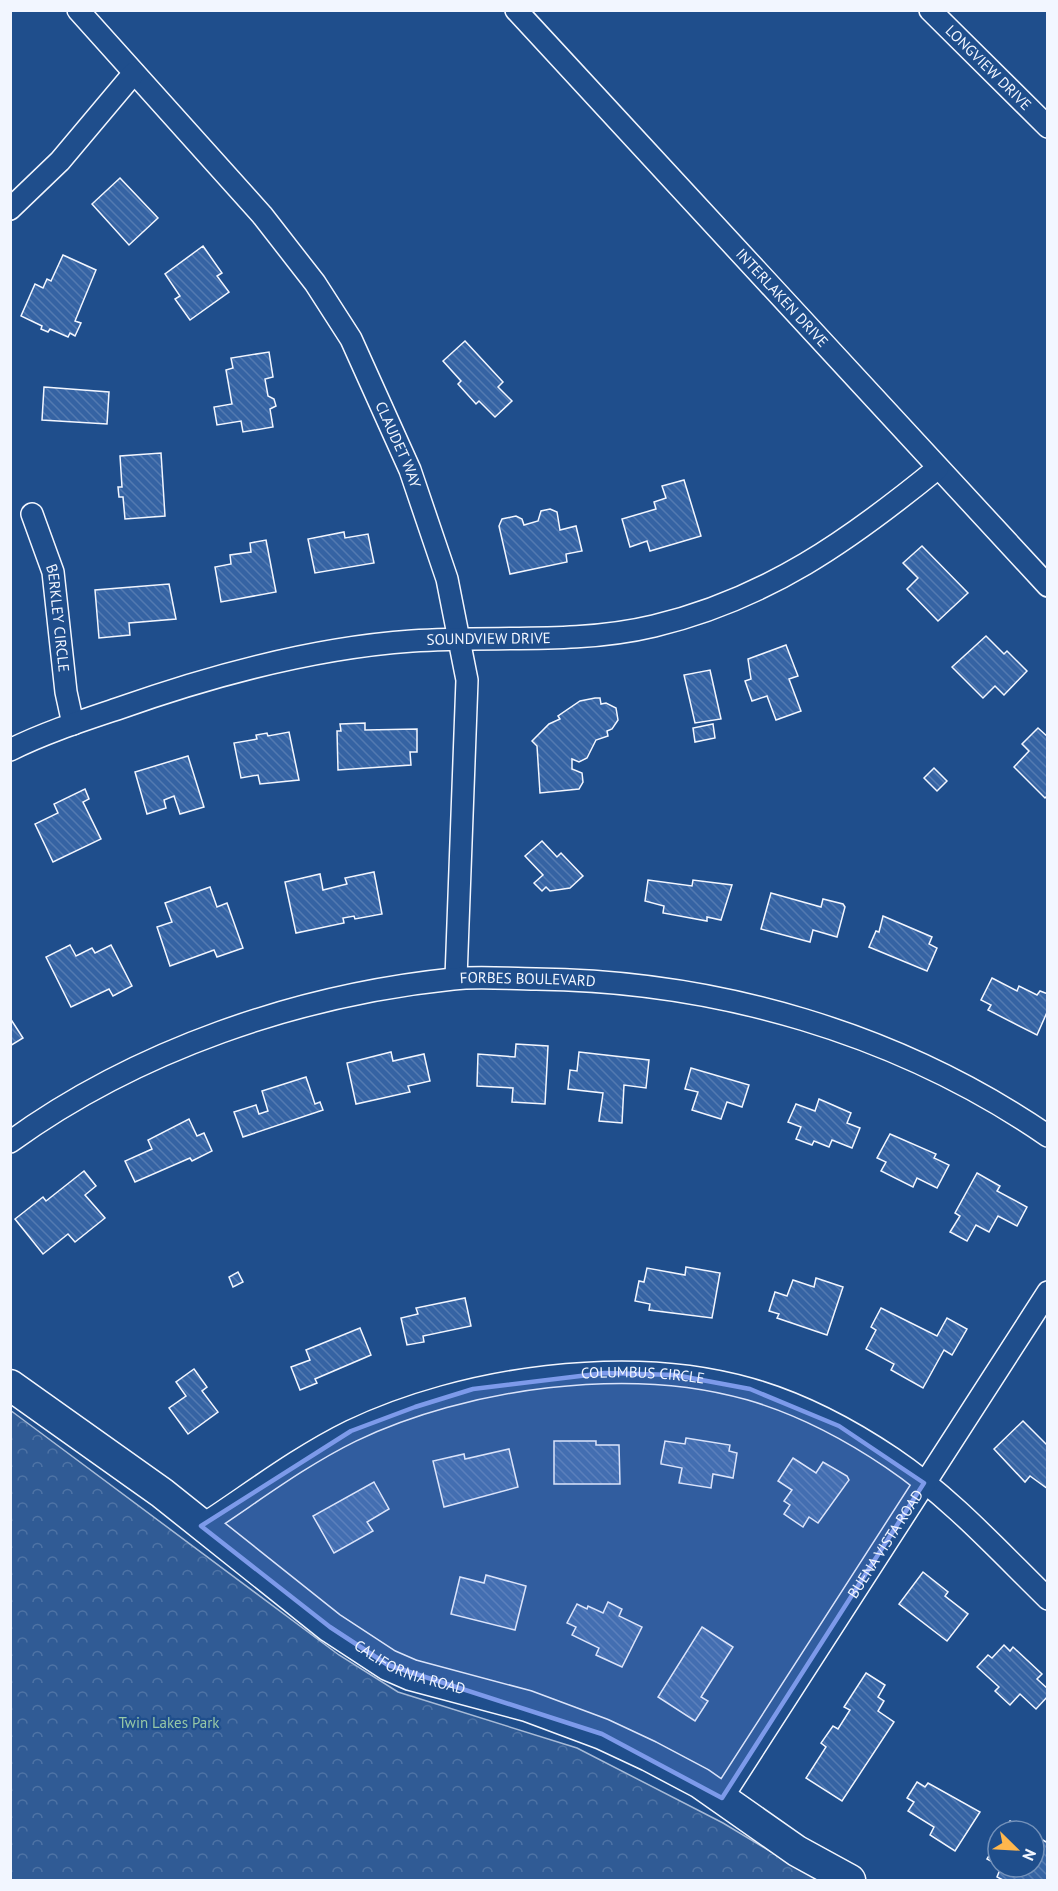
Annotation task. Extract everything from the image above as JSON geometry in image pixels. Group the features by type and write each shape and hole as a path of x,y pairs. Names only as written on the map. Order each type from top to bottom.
{"main road":[{"name":"CALIFORNIA ROAD","path":"10,1384 162,1493 330,1627 388,1665 411,1675 527,1706 602,1734 700,1783 797,1851 850,1881"}],"street":[{"name":"CLAUDET WAY","path":"78,10 283,240 351,339 376,391 426,512 447,579 467,680 456,978"},
{"name":"INTERLAKEN DRIVE","path":"516,10 1047,586"},
{"name":"LONGVIEW DRIVE","path":"930,10 1047,127"},
{"path":"10,209 60,161 134,73"},
{"name":"SOUNDVIEW DRIVE","path":"10,750 73,724 179,687 261,665 411,641 460,641 616,633 654,626 725,604 769,585 816,560 865,526 938,468"},
{"name":"BERKLEY CIRCLE","path":"32,514 53,572 66,692 73,724"},
{"name":"FORBES BOULEVARD","path":"10,1142 98,1086 218,1034 295,1009 377,989 456,978 583,980 648,986 699,994 787,1014 874,1044 956,1080 1047,1136"},
{"name":"BUENA VISTA ROAD","path":"722,1798 1047,1292"},
{"name":"COLUMBUS CIRCLE","path":"201,1526 351,1431 415,1407 473,1389 537,1379 605,1373 675,1375 750,1389 792,1404 839,1426 892,1458 949,1501 1047,1599"}],"highlighted area":[{"path":"605,1373 675,1375 750,1389 839,1426 924,1483 722,1798 602,1734 388,1665 330,1627 201,1526 351,1431 415,1407 473,1389"}],"green space":[{"name":"Twin Lakes Park","path":"10,1410 339,1655 398,1692 577,1748 723,1823 818,1880 11,1880"}],"building":[{"path":"120,178 158,218 129,245 92,204"},
{"path":"203,246 222,273 217,276 229,292 190,320 175,299 180,296 165,274"},
{"path":"63,255 96,270 75,321 81,323 75,336 70,333 68,337 50,329 48,332 41,329 42,326 21,316 35,284 43,288 47,279 51,281"},
{"path":"465,341 503,382 498,387 512,401 495,417 479,401 476,404 458,384 461,381 443,361"},
{"path":"269,352 273,377 265,379 268,396 274,399 276,406 270,409 273,427 243,432 241,421 217,425 214,407 232,404 226,370 233,368 231,358"},
{"path":"44,387 109,392 107,424 42,420"},
{"path":"161,453 165,516 125,519 123,497 119,497 118,487 122,487 120,456"},
{"path":"684,480 701,536 650,551 647,541 630,547 622,519 656,509 654,502 666,498 662,486"},
{"path":"550,509 557,512 560,530 576,526 582,551 566,554 567,562 510,574 499,526 502,519 516,516 522,519 524,525 538,521 541,511"},
{"path":"344,532 345,538 368,534 374,563 315,573 308,539"},
{"path":"266,540 276,592 221,602 215,567 231,564 230,555 251,552 250,543"},
{"path":"922,546 968,593 938,621 907,589 918,578 903,563"},
{"path":"169,584 176,619 129,623 130,635 99,638 95,590"},
{"path":"986,636 1004,654 1007,651 1027,671 1004,695 995,686 983,698 952,667"},
{"path":"786,645 798,676 789,679 801,711 776,720 767,696 752,701 745,681 751,679 748,659"},
{"path":"710,670 721,719 695,723 684,675"},
{"path":"600,698 601,704 606,703 616,708 618,720 612,729 607,731 608,736 596,740 587,758 579,762 572,759 572,769 582,773 583,782 579,789 540,793 537,746 532,741 549,724 560,719 558,716 580,701"},
{"path":"365,723 365,730 417,729 417,752 410,752 411,765 338,770 337,731 341,731 340,724"},
{"path":"713,724 715,738 695,742 693,728"},
{"path":"1038,728 1048,737 1048,795 1045,798 1014,767 1029,751 1022,744"},
{"path":"289,732 299,780 260,784 258,775 241,778 234,743 257,739 256,735 267,733 268,736"},
{"path":"188,756 204,807 180,814 174,796 164,800 166,808 147,814 135,772"},
{"path":"934,768 947,781 937,791 924,778"},
{"path":"85,789 89,799 83,802 101,839 53,862 35,824 58,813 54,804"},
{"path":"542,841 557,857 561,853 583,876 570,888 550,891 546,887 542,891 534,883 543,875 525,856"},
{"path":"374,872 382,914 355,919 354,916 343,918 344,923 296,933 285,882 320,874 323,890 347,884 345,878"},
{"path":"648,880 692,886 693,880 732,885 721,920 707,917 707,921 663,913 664,906 645,901"},
{"path":"210,887 217,907 227,903 243,948 217,957 214,950 170,966 157,927 172,922 165,903"},
{"path":"771,893 821,907 823,899 843,904 845,907 837,937 813,930 810,942 761,929"},
{"path":"883,916 932,937 929,944 937,948 927,971 869,947 876,931 879,932"},
{"path":"70,945 76,956 92,948 95,953 111,945 132,986 113,996 109,989 71,1007 46,957"},
{"path":"992,978 1017,991 1019,986 1037,995 1040,991 1048,994 1048,1010 1037,1035 988,1010 991,1005 981,1000"},
{"path":"10,1018 23,1038 10,1046"},
{"path":"516,1044 548,1046 545,1104 512,1102 513,1088 477,1086 478,1054 515,1057"},
{"path":"391,1052 393,1061 424,1054 430,1081 408,1086 410,1092 356,1104 347,1063"},
{"path":"579,1052 649,1060 646,1088 624,1085 622,1123 599,1121 603,1093 568,1089 570,1070 577,1071"},
{"path":"691,1068 749,1085 742,1107 727,1102 721,1119 692,1110 698,1092 685,1089"},
{"path":"306,1077 315,1104 320,1102 323,1110 243,1137 234,1112 256,1105 259,1114 268,1111 262,1091"},
{"path":"819,1099 851,1113 847,1123 860,1128 852,1148 832,1140 829,1147 814,1141 812,1145 796,1139 801,1127 788,1122 796,1104 815,1111"},
{"path":"189,1119 197,1136 204,1133 212,1151 192,1161 190,1158 135,1182 125,1161 152,1149 148,1140"},
{"path":"890,1134 936,1154 934,1158 949,1165 937,1188 917,1178 913,1187 881,1171 886,1162 877,1158"},
{"path":"84,1171 96,1186 85,1195 105,1218 75,1242 68,1234 43,1254 15,1219 43,1197 46,1201"},
{"path":"977,1173 1000,1186 997,1191 1027,1207 1017,1226 998,1216 989,1232 976,1225 967,1241 950,1232 960,1216 955,1213"},
{"path":"686,1267 720,1273 712,1318 649,1310 650,1304 635,1301 639,1281 644,1282 647,1268 685,1275"},
{"path":"238,1272 243,1282 233,1287 229,1277"},
{"path":"816,1278 843,1287 827,1335 777,1318 779,1314 769,1311 775,1292 787,1296 793,1280 814,1287"},
{"path":"465,1298 471,1326 423,1336 424,1342 407,1345 401,1318 418,1314 416,1308"},
{"path":"881,1308 937,1336 947,1318 967,1329 952,1355 944,1350 923,1388 891,1370 894,1364 866,1349 876,1330 871,1327"},
{"path":"360,1328 371,1355 315,1379 317,1383 300,1390 291,1367 310,1360 306,1350"},
{"path":"194,1369 207,1387 202,1391 218,1412 188,1434 169,1408 186,1396 176,1382"},
{"path":"1023,1421 1048,1446 1048,1489 1030,1476 1025,1482 994,1449"},
{"path":"686,1438 730,1445 729,1451 737,1453 733,1478 713,1474 711,1488 679,1483 682,1468 661,1464 661,1462 665,1441 685,1444"},
{"path":"554,1441 596,1441 596,1445 619,1445 620,1484 554,1484"},
{"path":"509,1449 518,1487 444,1507 433,1461 464,1454 465,1459"},
{"path":"793,1458 816,1473 823,1462 847,1476 849,1480 818,1523 809,1517 803,1527 784,1514 790,1505 784,1501 792,1490 778,1481"},
{"path":"374,1482 389,1509 367,1522 373,1531 334,1553 313,1516"},
{"path":"923,1572 948,1592 945,1596 968,1614 947,1641 899,1604"},
{"path":"486,1575 526,1586 515,1630 451,1614 460,1577 484,1583"},
{"path":"608,1602 622,1609 619,1616 642,1627 622,1667 596,1655 599,1648 572,1635 576,1627 567,1623 577,1604 603,1613"},
{"path":"702,1627 733,1647 701,1697 708,1701 695,1721 658,1697"},
{"path":"1004,1645 1010,1651 1013,1647 1042,1674 1037,1679 1048,1689 1048,1696 1036,1709 1020,1694 1010,1705 995,1691 999,1687 977,1667 988,1655 992,1658"},
{"path":"866,1673 885,1685 878,1697 884,1701 878,1711 894,1722 842,1801 806,1778 826,1747 821,1743 833,1726 838,1729 850,1710 844,1707"},
{"path":"917,1782 925,1787 928,1783 980,1812 955,1851 930,1835 934,1827 908,1811 914,1802 907,1798"},
{"path":"1046,1842 1048,1843 1048,1880 1001,1879 1046,1879"}]}
